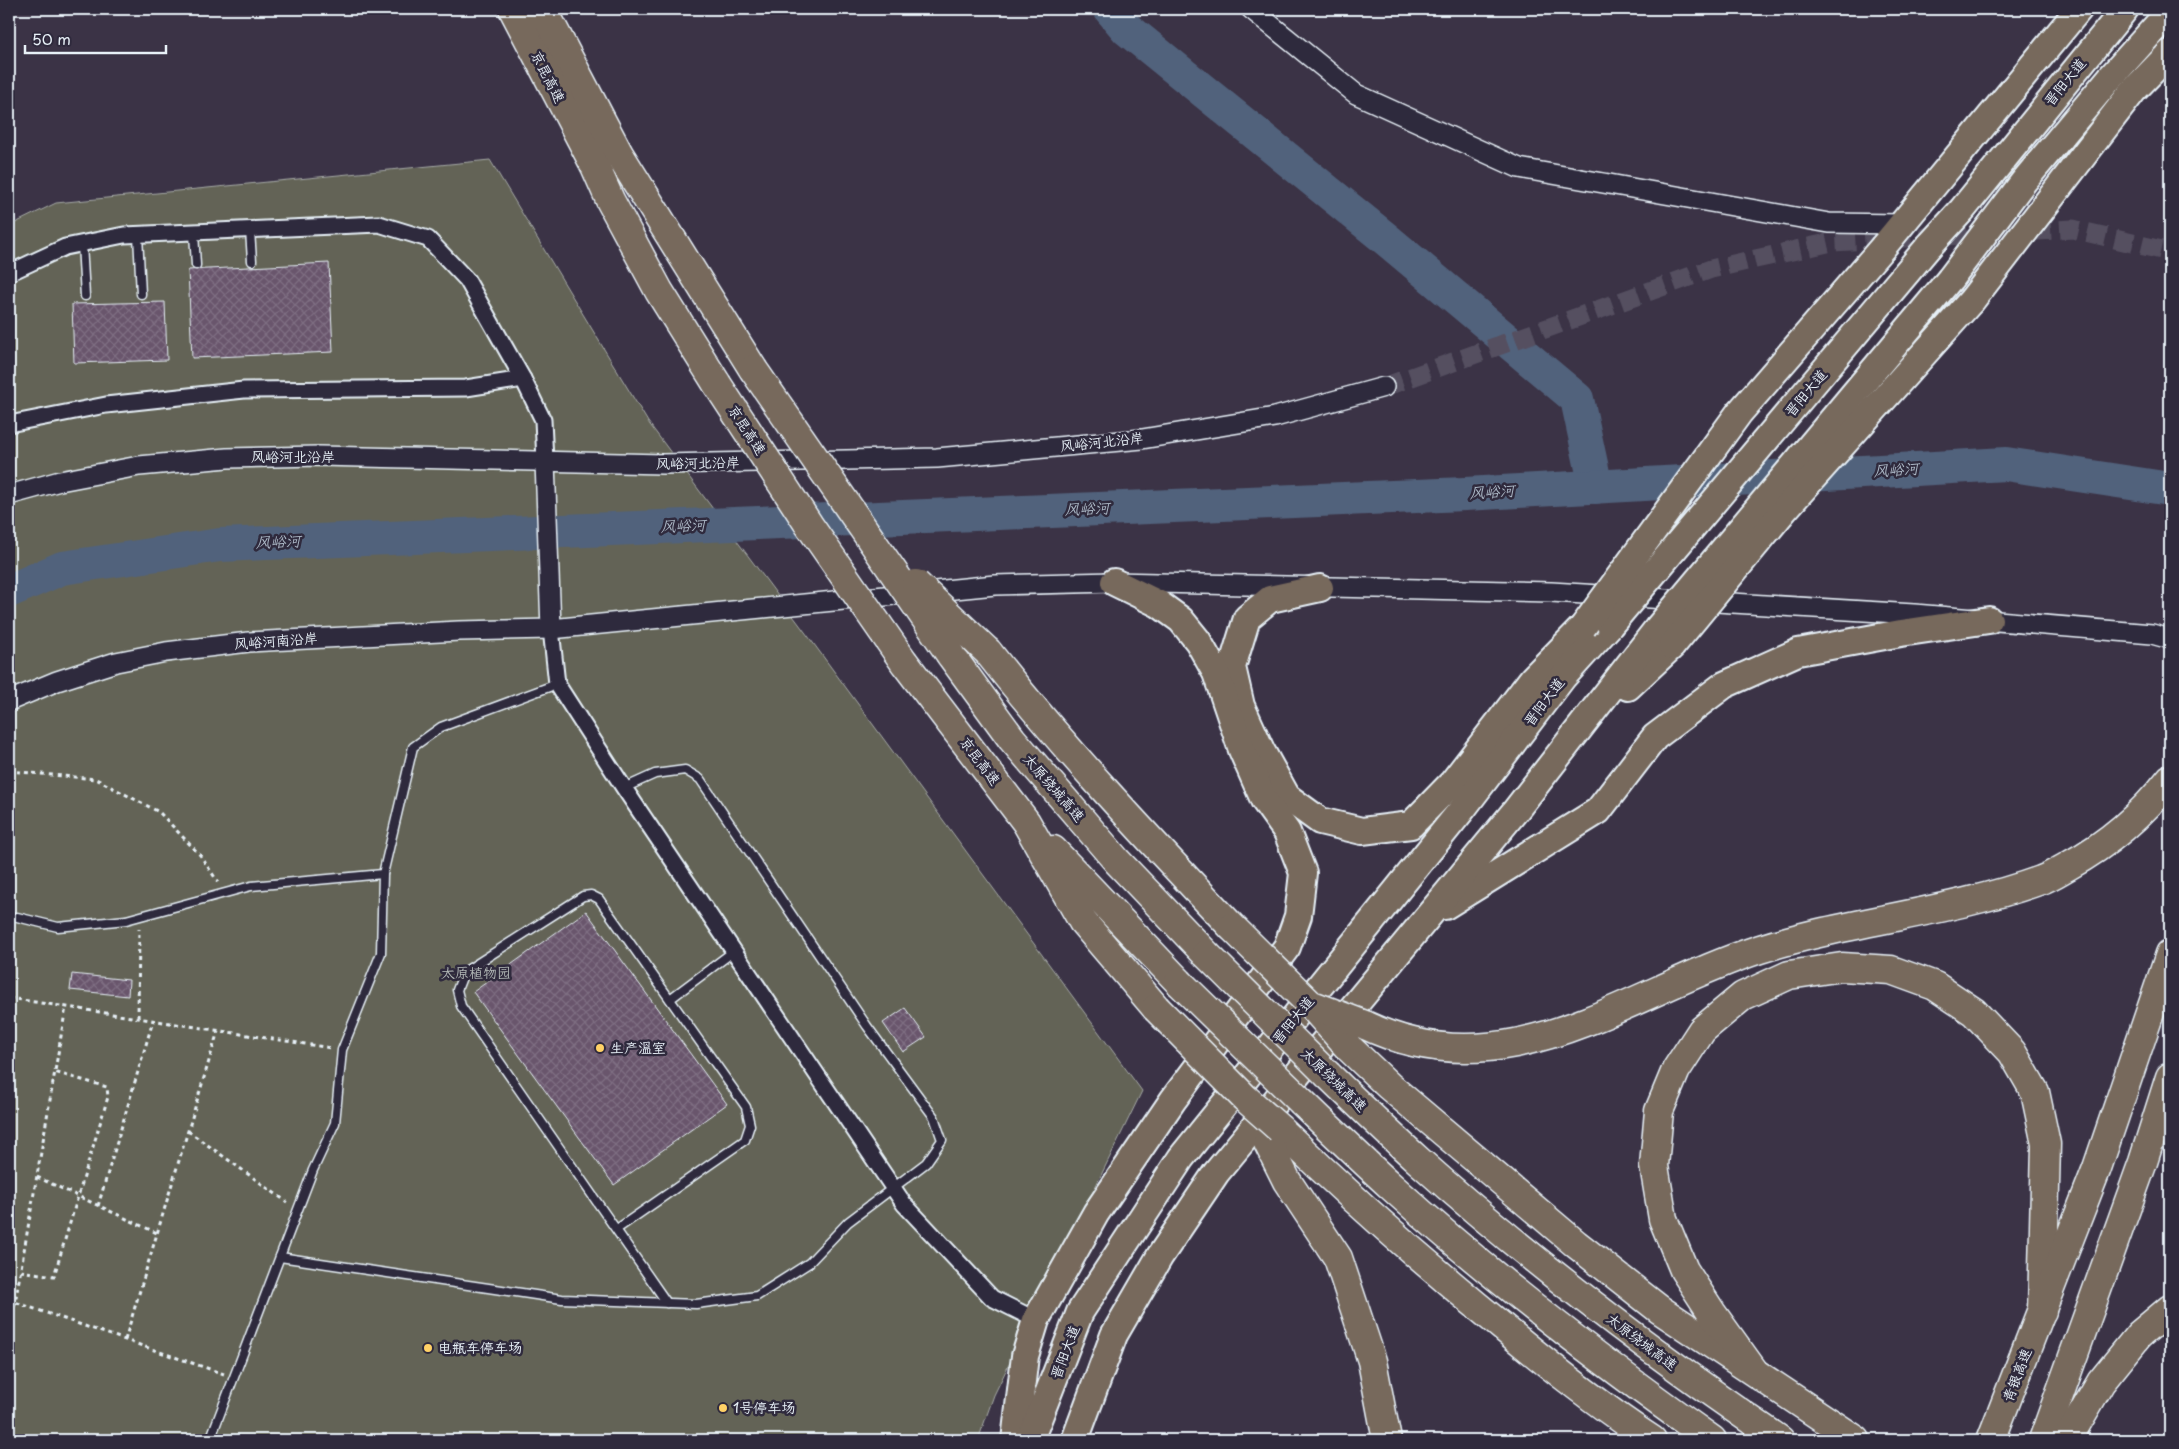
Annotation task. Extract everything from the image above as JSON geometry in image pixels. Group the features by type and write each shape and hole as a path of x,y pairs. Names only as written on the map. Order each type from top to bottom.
{"highway":[{"name":"京昆高速","path":"513,9 595,166 619,217 660,291 717,384 809,524 904,662 1026,822"},
{"name":"京昆高速","path":"543,9 619,154 753,369 877,546"},
{"path":"1320,588 1270,599 1247,618 1232,667 1241,706 1260,750 1287,797 1320,821 1362,831 1411,825 1453,782 1533,678 1583,627 1739,413 1883,247 2078,9"},
{"name":"晋阳大道","path":"1030,1440 1080,1312 1181,1158 1458,815 1562,677 1610,625 1929,246 1962,210 2125,9"},
{"path":"1664,637 1950,279 2024,182 2110,78 2167,14"},
{"path":"1075,1440 1114,1335 1160,1256 1216,1173 1516,810 1564,748 1664,637 1786,508 1972,300 2133,90 2170,53"},
{"path":"877,546 988,652 1030,705 1118,806 1232,928 1311,1005 1348,1047 1389,1086 1584,1250 1659,1309 1856,1440"},
{"name":"太原绕城高速","path":"877,546 950,654 1012,739 1117,861 1206,954 1328,1075 1419,1161 1524,1249 1636,1337 1714,1395 1780,1440"},
{"path":"1015,1440 1026,1356 1036,1320 1096,1212 1173,1100 1287,947 1298,916 1303,873 1287,832 1264,800 1242,750 1216,674 1198,640 1181,620 1159,604 1114,582"},
{"path":"1425,918 1598,811 1655,736 1724,685 1798,652 1901,633 1989,620"},
{"path":"1562,677 1583,627"},
{"path":"1311,1005 1365,1025 1383,1034 1424,1045 1464,1048 1506,1045 1545,1037 1580,1025 1715,965 1761,949 1856,925 1978,899 2042,880 2080,859 2121,832 2154,799 2170,779"},
{"path":"1026,822 1179,982 1394,1189 1477,1260 1575,1339 1712,1440"},
{"path":"1026,822 1084,922 1156,1008 1245,1098 1274,1136 1353,1200 1442,1278 1607,1411 1652,1440"},
{"name":"青银高速","path":"1991,1440 2097,1168 2170,954"},
{"path":"1753,1370 1712,1314 1684,1270 1663,1219 1654,1166 1659,1111 1676,1070 1702,1030 1742,996 1789,975 1842,967 1891,970 1936,986 1974,1012 2012,1052 2035,1092 2046,1144 2042,1311"},
{"path":"2043,1440 2143,1162 2170,1077"},
{"path":"1274,1136 1287,1181 1338,1258 1372,1360 1387,1440"},
{"path":"2067,1440 2101,1382 2139,1335 2170,1309"}],"street":[{"path":"1251,9 1356,94 1519,168 1829,224 1901,224"},
{"path":"9,273 65,247 124,235 379,224 428,240 468,280 543,420 551,621 557,684 624,788 904,1204 992,1298 1036,1320"},
{"path":"9,424 106,405 244,390 466,388 522,379"},
{"name":"风峪河北沿岸","path":"9,495 60,481 139,466 227,458 319,456 663,464 937,458 1142,439 1276,417 1384,386"},
{"name":"风峪河南沿岸","path":"9,701 57,681 116,662 166,652 249,642 459,631 551,621 995,585 1114,582 1551,592 1989,620 2152,634 2170,639"}],"lane":[{"path":"250,230 252,261"},
{"path":"194,233 196,265"},
{"path":"138,235 141,294"},
{"path":"82,244 85,296"},
{"path":"210,1440 313,1170 335,1123 342,1050 381,953 383,874 414,747 441,727 557,684"},
{"path":"280,1257 562,1299 696,1304 757,1296 809,1263 848,1222 926,1163 942,1140 934,1117 861,1018 700,779 685,770 655,774 624,788"},
{"path":"17,917 58,926 126,920 251,886 383,874"},
{"path":"617,1229 745,1140 750,1125 746,1108 599,899 591,895 582,896 464,972 456,990 461,1006 667,1302"},
{"path":"670,999 734,951"}],"path":[{"path":"9,771 96,780 159,812 200,855 225,893"},
{"path":"138,1018 140,916"},
{"path":"9,998 342,1050"},
{"path":"9,1338 66,1007"},
{"path":"98,1206 153,1021"},
{"path":"125,1340 218,1031"},
{"path":"20,1270 54,1276 108,1097 108,1087 54,1072"},
{"path":"188,1131 298,1209"},
{"path":"36,1177 157,1233"},
{"path":"9,1288 17,1289"},
{"path":"9,1300 234,1377"}],"green space":[{"name":"太原植物园","path":"490,160 648,422 808,636 1142,1091 994,1395 978,1440 9,1440 9,226 56,203"}],"building":[{"path":"329,263 333,352 192,358 188,270"},
{"path":"165,302 167,360 74,363 72,304"},
{"name":"生产温室","path":"586,911 727,1104 614,1185 473,992"},
{"path":"72,974 129,980 128,996 70,990"},
{"path":"905,1008 926,1037 903,1052 883,1023"}],"waterway":[{"path":"1110,9 1127,29 1386,239 1577,399 1596,487"},
{"name":"风峪河","path":"9,591 62,568 220,545 1465,494 2006,464 2170,489"}],"tunnel":[{"path":"1384,387 1711,269 1832,242 2073,229 2170,252"}],"place":[{"name":"生产温室","path":"600,1048"},
{"name":"电瓶车停车场","path":"428,1348"},
{"name":"1号停车场","path":"723,1408"}]}
